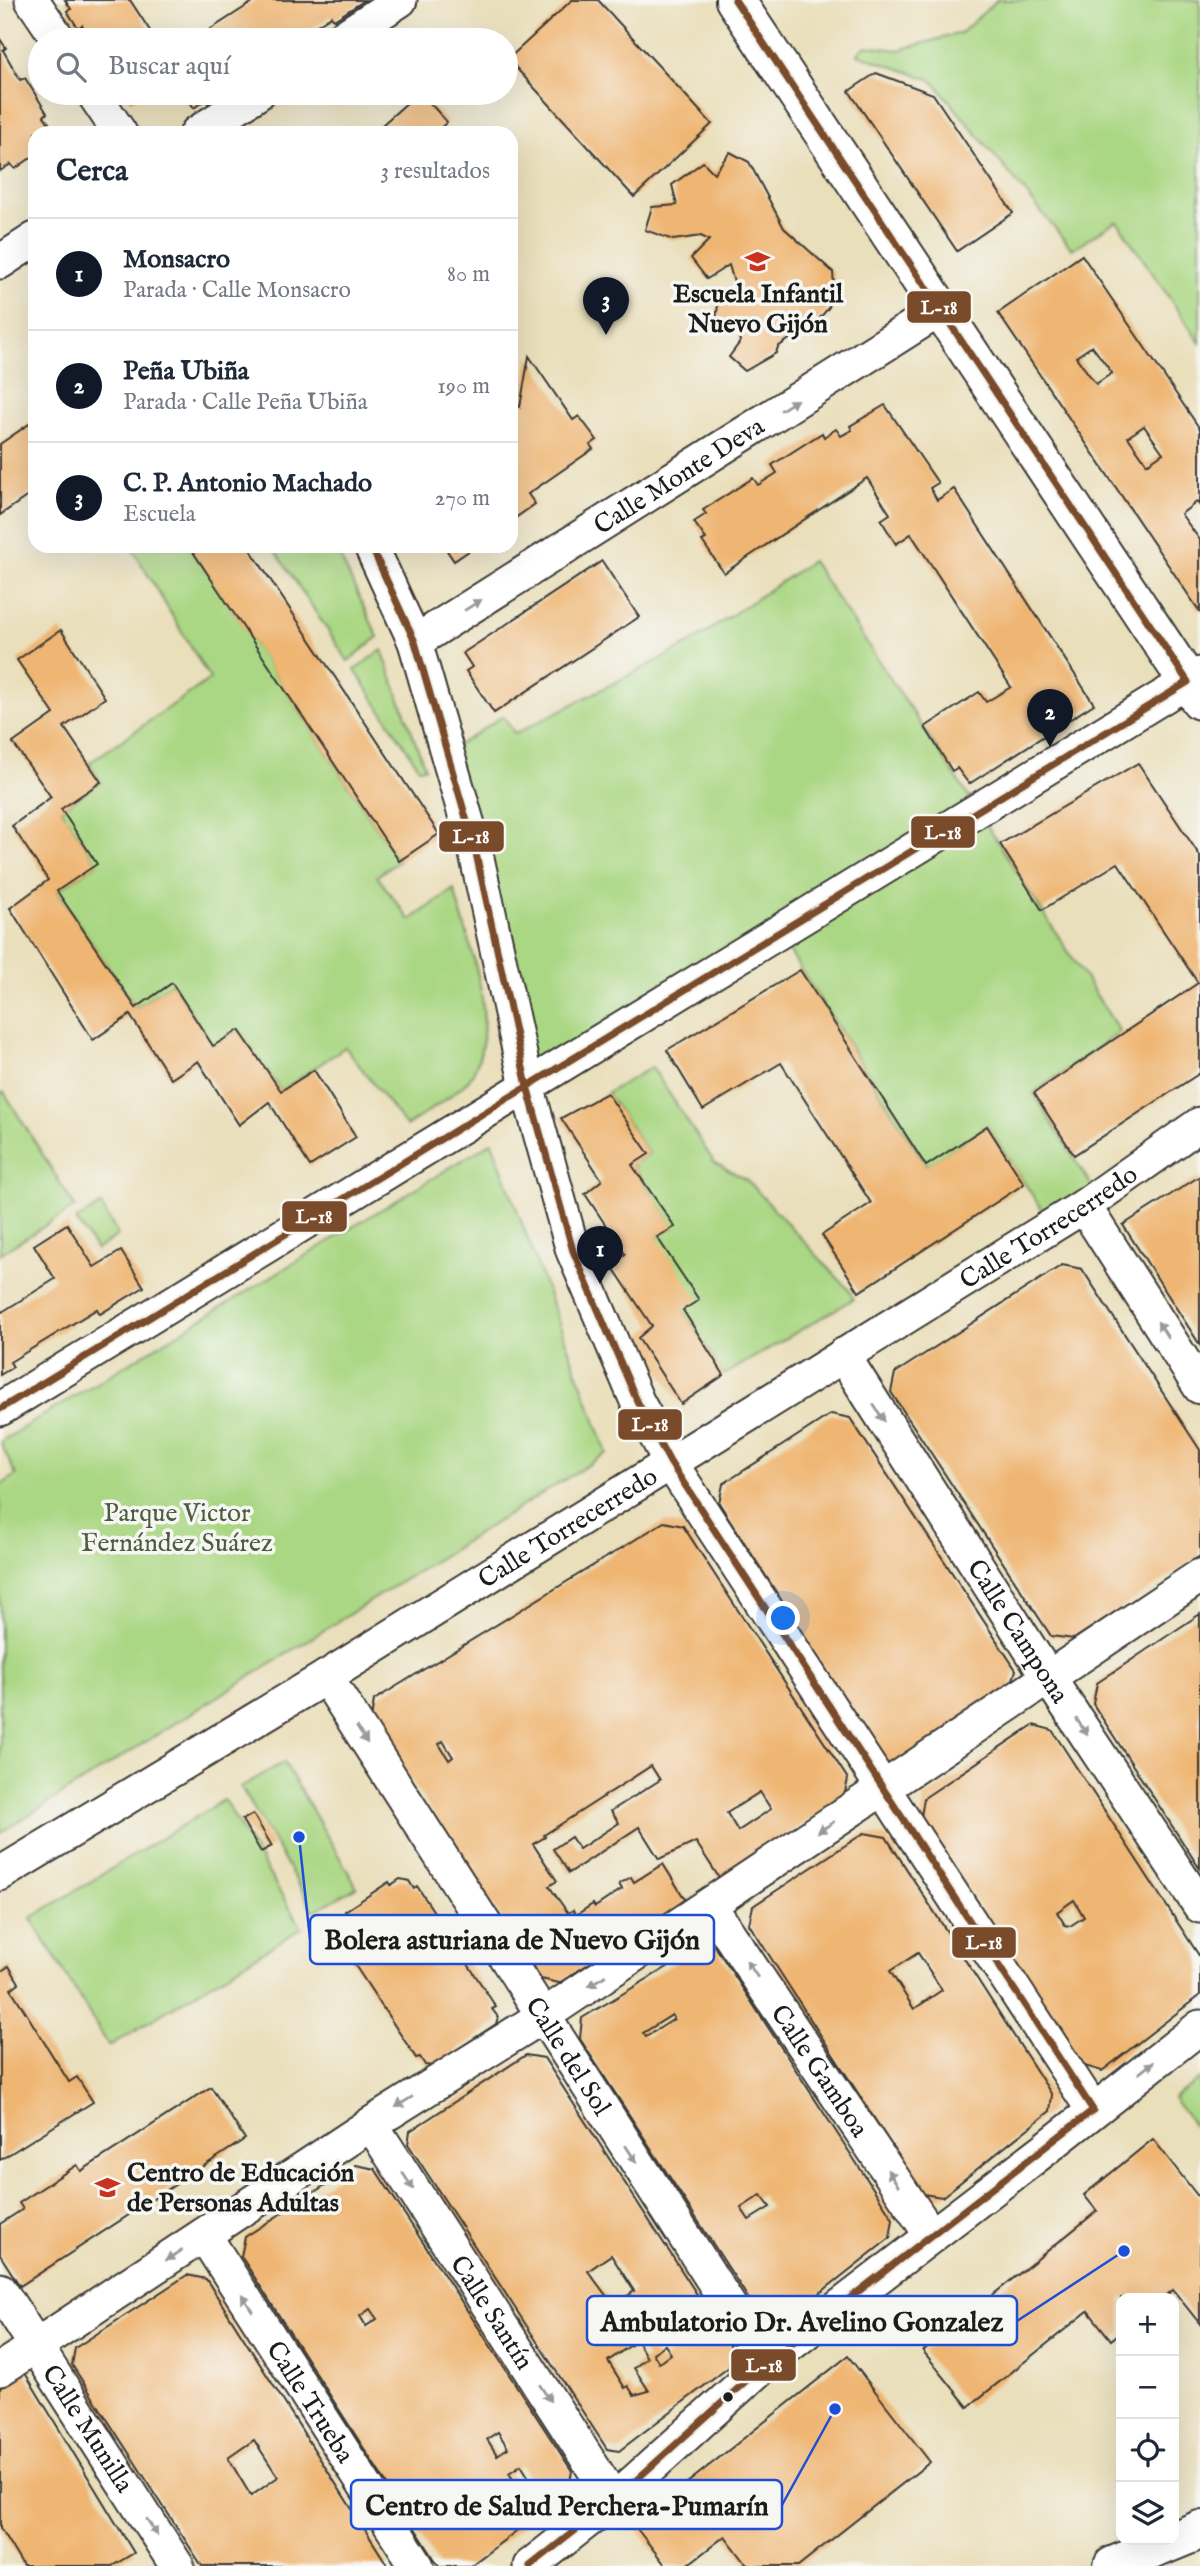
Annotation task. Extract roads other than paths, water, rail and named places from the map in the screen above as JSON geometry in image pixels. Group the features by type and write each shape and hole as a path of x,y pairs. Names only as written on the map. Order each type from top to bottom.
{"main road":[{"path":"735,0 1196,686"},
{"path":"1113,2566 1200,2530"},
{"path":"1180,2566 1200,2553"}],"street":[{"path":"32,0 51,28"},
{"path":"357,28 400,0"},
{"path":"101,105 115,126"},
{"path":"208,126 240,105"},
{"path":"0,262 28,244"},
{"name":"Calle Monte Deva","path":"415,642 941,309"},
{"path":"374,553 415,642 475,849 527,1087 573,1251 637,1401 670,1462 1093,2109"},
{"path":"0,1409 527,1087 1196,686"},
{"name":"Calle Torrecerredo","path":"0,1874 326,1678 1084,1206 1200,1124"},
{"path":"1084,1206 1200,1387"},
{"name":"Calle Campona","path":"843,1355 1048,1677 1200,1906"},
{"path":"18,2357 371,2124 543,2017 1200,1576"},
{"name":"Calle del Sol","path":"326,1678 766,2363"},
{"name":"Calle Gamboa","path":"710,1906 931,2235"},
{"path":"530,2566 614,2500 766,2363 1200,2027"},
{"name":"Calle Santín","path":"371,2124 614,2500"},
{"name":"Calle Trueba","path":"204,2235 418,2566"},
{"name":"Calle Munilla","path":"0,2290 18,2357 177,2566"}],"place":[{"name":"Escuela Infantil Nuevo Gijón","path":"758,261"},
{"name":"C. P. Antonio Machado","path":"606,335"},
{"name":"Peña Ubiña","path":"1050,747"},
{"name":"Monsacro","path":"600,1284"},
{"name":"Bolera asturiana de Nuevo Gijón","path":"299,1837"},
{"name":"Centro de Educación de Personas Adultas","path":"107,2187"},
{"name":"Ambulatorio Dr. Avelino Gonzalez","path":"1124,2251"},
{"name":"Centro de Salud Perchera-Pumarín","path":"835,2409"}],"park label":[{"name":"Parque Victor Fernández Suárez","path":"177,1527"}]}
